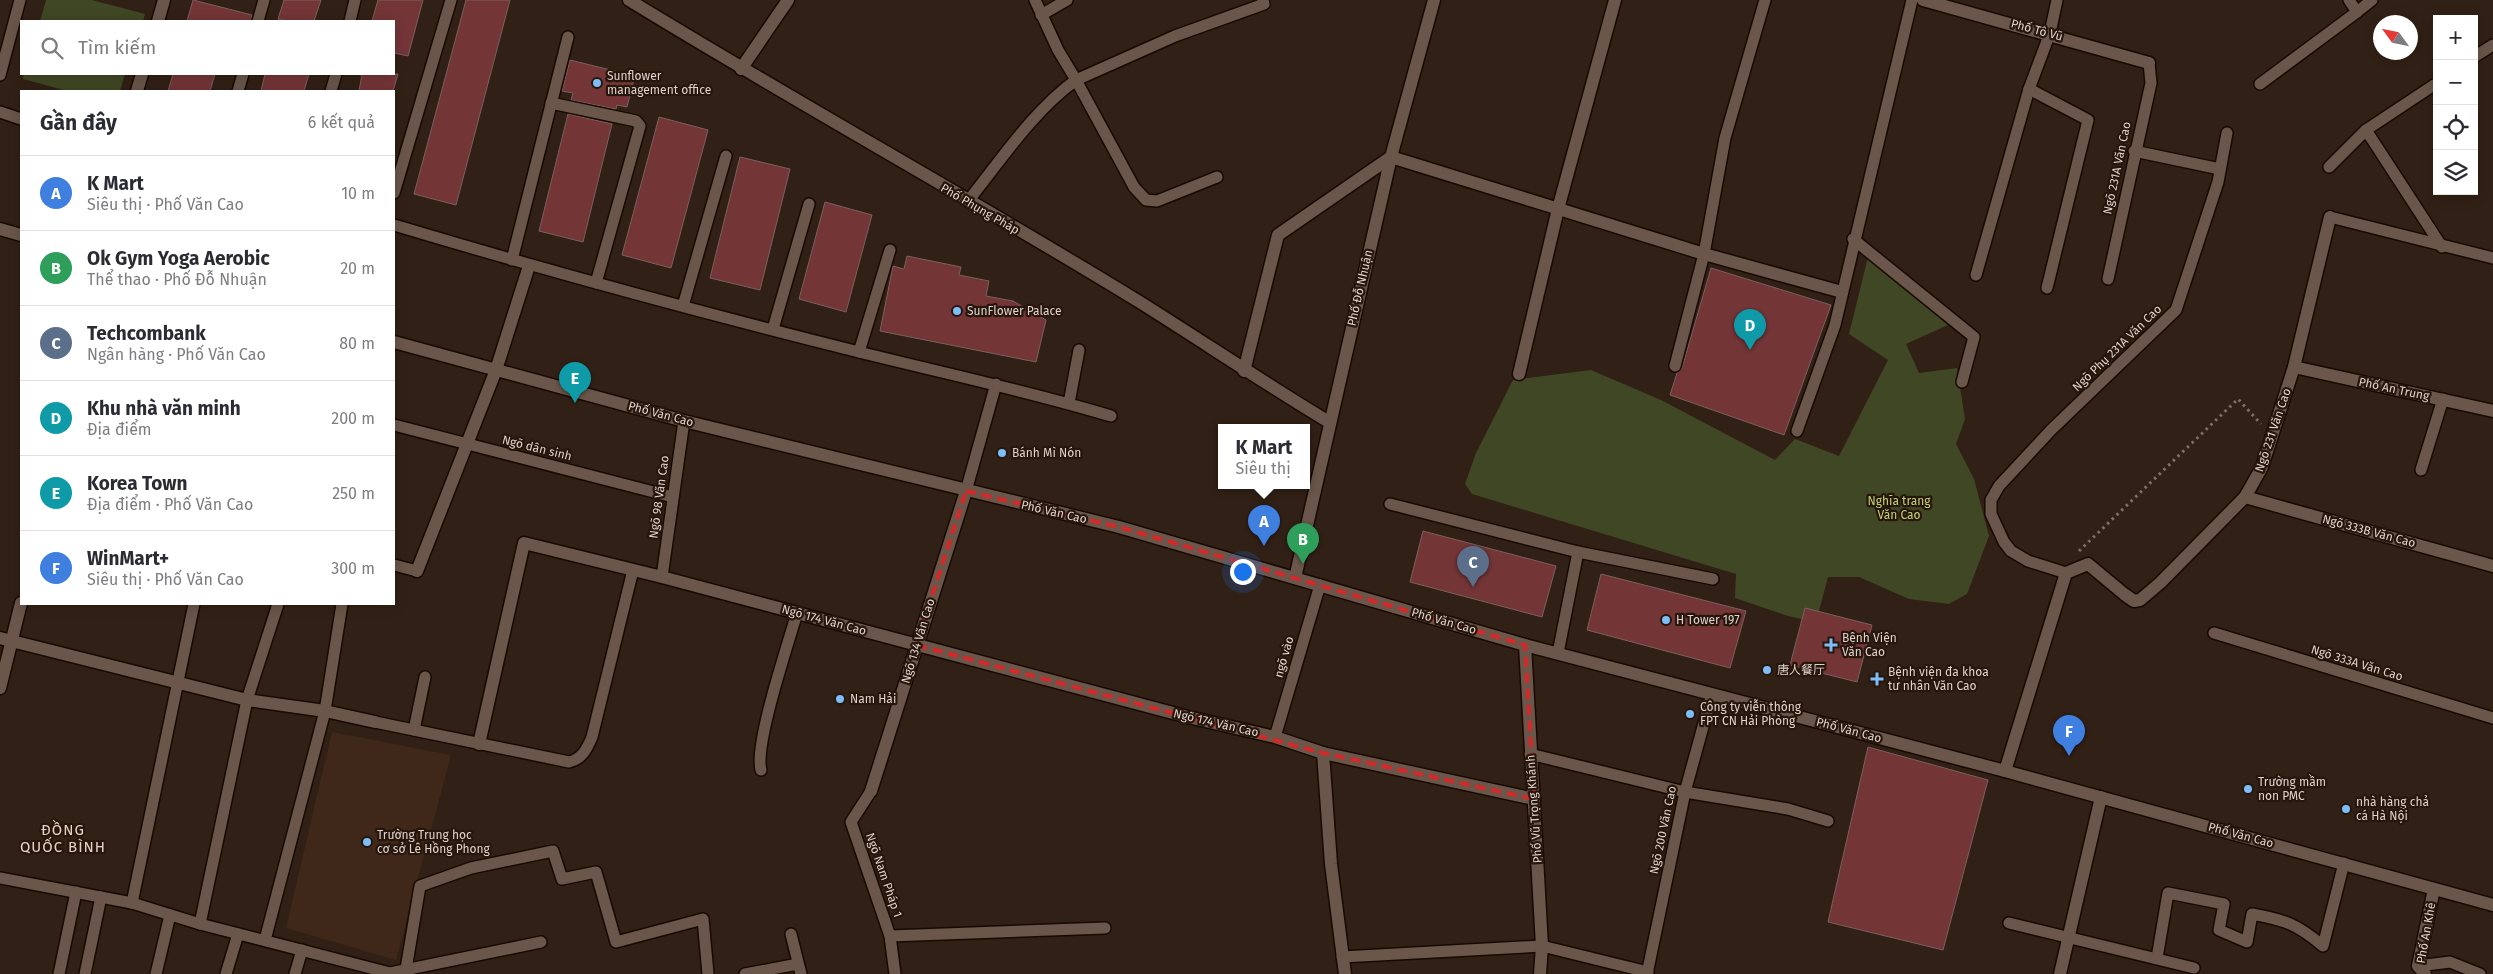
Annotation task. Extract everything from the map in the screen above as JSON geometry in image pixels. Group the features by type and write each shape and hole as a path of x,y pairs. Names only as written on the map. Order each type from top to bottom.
{"street":[{"path":"158,20 164,0"},
{"name":"Phố Phụng Pháp","path":"629,0 741,69 1138,301 1244,371 1329,422"},
{"path":"741,69 788,0"},
{"name":"Phố Đỗ Nhuận","path":"1295,578 1317,488 1329,422 1391,157 1434,0"},
{"path":"1519,374 1558,209 1615,0"},
{"name":"Phố Tô Vũ","path":"1924,0 2050,33 2149,62"},
{"path":"137,90 142,75"},
{"path":"1244,371 1278,235 1391,157 1704,254 1842,292"},
{"name":"Ngõ 231 Văn Cao","path":"2066,573 2088,564 2094,566 2124,594 2134,600 2140,600 2160,583 2245,497 2262,467 2294,367 2330,217"},
{"path":"0,229 20,235"},
{"path":"416,571 496,370 529,266"},
{"name":"Phố Văn Cao","path":"395,342 684,421 1119,527 1526,645 2005,771 2493,905"},
{"name":"Phố An Trung","path":"2294,367 2493,411"},
{"name":"Ngõ 134 Văn Cao","path":"871,791 899,708 916,645 966,491"},
{"name":"Ngõ 333B Văn Cao","path":"2245,497 2493,566"},
{"name":"Ngõ 174 Văn Cao","path":"479,744 524,543 662,577 1188,717 1275,737 1323,753 1534,799"},
{"path":"2005,771 2066,573"},
{"path":"0,688 6,639 20,605"},
{"path":"6,639 248,700 325,710 375,722"},
{"name":"Phố Vũ Trọng Khánh","path":"1526,645 1530,754 1542,946 1540,974"},
{"path":"1323,753 1331,864 1342,957 1346,974"},
{"path":"2060,974 2101,798"},
{"name":"Phố An Khê","path":"2421,970 2434,890"}],"lane":[{"path":"0,75 20,0"},
{"path":"258,20 264,0"},
{"path":"350,20 355,0"},
{"path":"395,190 451,0"},
{"path":"1035,0 1041,15 1134,186 1146,200 1156,201 1217,176"},
{"path":"1041,15 1067,0"},
{"path":"968,201 1058,93 1076,80 1175,36 1264,4 1263,0"},
{"path":"1675,366 1704,254 1725,138 1765,0"},
{"path":"1797,431 1826,353 1912,0"},
{"path":"1976,275 2029,89 2050,33 2056,0"},
{"path":"2349,0 2357,12"},
{"path":"2260,84 2372,0"},
{"path":"512,260 568,37"},
{"path":"2478,54 2493,45"},
{"name":"Ngõ 231A Văn Cao","path":"2108,279 2150,83 2149,62"},
{"path":"238,90 243,75"},
{"path":"331,90 336,75"},
{"path":"2329,167 2366,130 2433,85"},
{"path":"2029,89 2088,120 2046,288"},
{"path":"551,103 636,121 640,126 596,283"},
{"path":"0,112 20,119"},
{"path":"2366,130 2442,247"},
{"name":"Ngõ Phụ 231A Văn Cao","path":"2066,573 2035,563 2011,551 2004,542 1991,514 1992,496 2051,430 2176,310 2220,169 2227,133"},
{"path":"2134,151 2220,169"},
{"path":"683,306 726,156"},
{"path":"773,329 809,204"},
{"path":"2330,217 2442,247 2493,258"},
{"path":"395,225 529,266 859,352 996,384 1111,416"},
{"path":"1853,239 1974,337 1962,382"},
{"path":"859,352 890,250"},
{"path":"1068,404 1079,350"},
{"path":"966,491 996,384"},
{"path":"2421,470 2443,399"},
{"name":"Ngõ 98 Văn Cao","path":"662,577 684,421"},
{"name":"Ngõ dân sinh","path":"395,424 673,497"},
{"path":"1390,504 1578,552 1713,579"},
{"path":"1558,653 1578,552"},
{"path":"395,565 416,571"},
{"path":"375,722 569,762 577,760 592,737 633,570"},
{"name":"ngõ vào","path":"1275,737 1320,585"},
{"path":"132,903 194,605"},
{"path":"200,924 248,700 278,605"},
{"path":"265,940 325,710 342,605"},
{"path":"761,770 759,762 764,732 797,613"},
{"name":"Ngõ 333A Văn Cao","path":"2214,633 2493,718"},
{"path":"414,730 425,677"},
{"name":"Ngõ 200 Văn Cao","path":"1648,973 1685,792 1712,694"},
{"path":"1530,754 1685,792 1788,809 1828,821"},
{"name":"Ngõ Nam Pháp 1","path":"871,791 851,822 890,936 894,974"},
{"path":"406,969 420,886 471,868 553,851 562,879 596,872 616,942 703,919 708,974"},
{"path":"2157,958 2168,893 2224,904 2219,930 2247,942 2252,914 2271,917 2301,927 2323,946 2344,863"},
{"path":"0,878 132,903 200,924 302,950 366,971 390,973 541,942"},
{"path":"59,974 76,892"},
{"path":"85,974 101,897"},
{"path":"156,974 170,914"},
{"path":"2009,923 2194,968"},
{"path":"890,936 1105,928"},
{"path":"226,974 238,934"},
{"path":"745,974 800,969 791,934"},
{"path":"1342,957 1542,946 1648,973"},
{"path":"295,974 302,950"},
{"path":"2421,970 2450,962 2480,974"}],"path":[{"path":"2066,573 2081,548 2238,399 2272,436"}],"highlighted area":[{"path":"966,491 1119,527 1525,645 1534,799 1323,753 916,645"}],"shaded area":[{"name":"Trường Trung học cơ sở Lê Hồng Phong","path":"332,732 451,755 396,960 286,928"}],"green space":[{"path":"46,0 92,0 145,14 143,20 40,20"},
{"path":"24,75 125,75 120,90 63,90 23,79"},
{"name":"Nghĩa trang Văn Cao","path":"1868,257 1948,325 1906,344 1919,373 1957,368 1965,419 1956,444 1974,479 1989,536 1967,594 1949,604 1909,599 1859,577 1828,577 1816,622 1788,616 1735,598 1736,574 1472,494 1465,484 1476,453 1513,380 1591,370 1661,400 1775,460 1795,439 1839,456 1888,360 1849,334"}],"building":[{"path":"193,0 252,15 251,20 187,20"},
{"path":"284,0 321,0 314,20 278,19"},
{"path":"378,0 423,0 408,56 395,53 395,20 372,20"},
{"path":"466,0 510,0 456,205 414,194"},
{"name":"Sunflower management office","path":"570,60 635,76 627,107 617,105 616,109 571,100 573,93 562,91"},
{"path":"398,74 393,90 359,90 362,75"},
{"path":"173,75 215,75 210,90 168,90"},
{"path":"265,75 309,75 304,90 261,90"},
{"path":"568,114 612,124 583,242 539,231"},
{"path":"659,117 708,130 671,268 622,255"},
{"path":"740,157 790,169 760,290 710,278"},
{"path":"825,202 872,215 846,312 799,299"},
{"name":"SunFlower Palace","path":"907,256 961,267 959,275 989,281 986,296 1013,301 1046,320 1036,362 880,331 893,266 904,269"},
{"path":"1711,268 1831,305 1784,435 1670,395 1677,373 1682,368"},
{"path":"1423,531 1556,566 1542,617 1410,582"},
{"name":"H Tower 197","path":"1601,574 1746,611 1730,668 1587,630"},
{"name":"Bệnh Viện Văn Cao","path":"1805,608 1872,625 1857,682 1790,665"},
{"path":"1868,747 1988,780 1943,950 1828,922"}],"place":[{"name":"Sunflower management office","path":"597,83"},
{"name":"SunFlower Palace","path":"957,311"},
{"name":"Khu nhà văn minh","path":"1750,350"},
{"name":"Korea Town","path":"575,403"},
{"name":"Bánh Mì Nón","path":"1002,453"},
{"name":"K Mart","path":"1264,546"},
{"name":"Ok Gym Yoga Aerobic","path":"1303,564"},
{"name":"Techcombank","path":"1473,587"},
{"name":"H Tower 197","path":"1666,620"},
{"name":"Bệnh Viện Văn Cao","path":"1831,645"},
{"name":"唐人餐厅","path":"1767,670"},
{"name":"Bệnh viện đa khoa tư nhân Văn Cao","path":"1877,679"},
{"name":"Nam Hải","path":"840,699"},
{"name":"Công ty viễn thông FPT CN Hải Phòng","path":"1690,714"},
{"name":"WinMart+","path":"2069,756"},
{"name":"Trường mầm non PMC","path":"2248,789"},
{"name":"nhà hàng chả cá Hà Nội","path":"2346,809"},
{"name":"Trường Trung học cơ sở Lê Hồng Phong","path":"367,842"}],"district":[{"name":"ĐỒNG QUỐC BÌNH","path":"63,838"}]}
